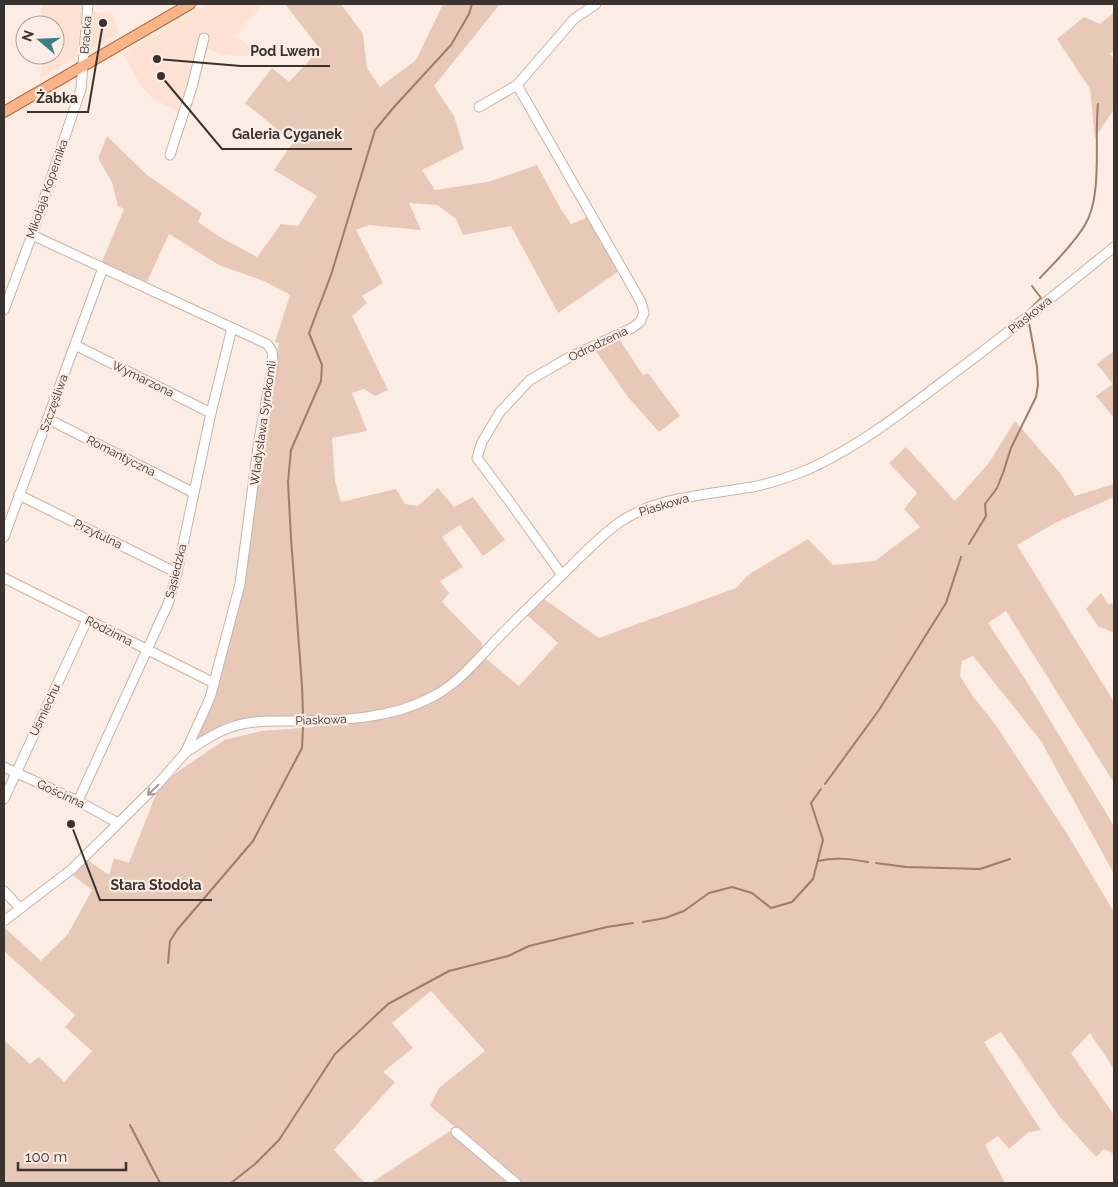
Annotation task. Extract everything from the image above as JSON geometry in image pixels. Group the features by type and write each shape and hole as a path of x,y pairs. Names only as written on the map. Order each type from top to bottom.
{"main road":[{"path":"4,112 190,4"}],"street":[{"name":"Bracka","path":"83,66 88,4"},
{"path":"479,107 517,85 574,20 596,4"},
{"path":"170,154 192,87 204,38"},
{"name":"Mikołaja Kopernika","path":"4,310 32,235 74,111 81,89 83,66"},
{"name":"Odrodzenia","path":"517,85 641,302 644,313 640,322 632,328 568,358 530,380 500,412 482,442 477,458 562,575"},
{"name":"Władysława Syrokomli","path":"4,921 72,869 157,786 185,753 210,698 240,584 259,439 273,364 272,350 267,344 32,235"},
{"name":"Piaskowa","path":"215,735 238,725 249,723 335,720 378,715 400,710 432,698 458,681 516,620 599,539 620,522 659,504 788,478 858,443 916,403 982,353 1114,247"},
{"name":"Szczęśliwa","path":"4,537 103,268"},
{"name":"Sąsiedzka","path":"78,801 168,604 177,573 211,413 232,328"},
{"name":"Wymarzona","path":"75,345 211,413"},
{"name":"Romantyczna","path":"48,419 194,493"},
{"name":"Przytulna","path":"19,495 177,573"},
{"name":"Rodzinna","path":"4,578 214,683"},
{"name":"Uśmiechu","path":"4,799 87,620"},
{"name":"Władysława Syrokomli","path":"185,753 215,735"},
{"name":"Gościnna","path":"4,767 78,801 118,823"},
{"path":"4,892 20,908"},
{"path":"456,1132 516,1183"}],"shaded area":[{"path":"42,4 84,4 84,11 113,14 119,34 65,64 65,15 41,15"},
{"path":"207,4 263,4 236,35 251,49 247,56 222,55 208,49 188,117 152,98 140,84 123,54"},
{"path":"285,4 341,4 363,34 367,68 380,87 416,60 443,4 500,4 434,86 454,116 464,149 422,170 435,190 488,182 537,165 560,208 571,224 588,217 619,271 558,313 511,226 463,235 456,219 437,205 409,203 421,230 369,225 356,230 383,283 362,296 367,303 352,316 388,390 375,396 364,389 352,393 367,431 332,438 335,481 341,502 396,489 405,504 418,506 438,488 454,507 473,497 505,540 483,556 460,525 442,537 463,567 440,581 449,593 442,602 482,643 484,657 519,686 558,643 527,615 544,599 599,638 736,588 748,575 808,539 833,565 875,561 920,527 904,509 917,493 889,463 906,447 955,501 988,464 1015,421 1061,474 1075,496 1114,484 1114,497 1055,523 1017,545 1114,702 1114,783 1006,611 988,623 1027,682 1114,826 1114,874 1041,741 973,656 962,661 960,676 995,724 1068,835 1114,912 1114,1069 1090,1033 1071,1053 1114,1115 1114,1154 1104,1149 1096,1157 1059,1116 1001,1032 984,1042 1041,1130 1029,1132 1009,1149 998,1136 985,1145 1005,1183 522,1183 430,1106 439,1088 485,1051 431,991 392,1023 413,1048 383,1072 395,1082 334,1150 365,1183 4,1183 4,1040 30,1064 39,1057 64,1082 92,1051 65,1027 75,1015 4,951 4,927 41,961 68,934 92,890 70,873 86,859 109,875 114,858 129,863 158,789 176,773 224,740 261,731 315,727 313,718 251,717 225,723 194,742 193,740 210,712 244,579 263,426 279,343 275,342 290,295 264,281 219,265 169,234 147,282 102,262 124,209 118,206 112,182 99,160 107,136 147,175 202,213 198,222 220,237 257,257 281,224 298,226 317,196 274,170 293,142 245,103 272,68 289,82 320,49"},
{"path":"1114,12 1114,50 1110,54 1114,59 1114,109 1095,138 1090,89 1057,39 1084,17 1100,24"},
{"path":"41,65 63,65 41,78"},
{"path":"619,339 643,375 648,373 680,416 659,432 628,397 595,350"},
{"path":"1114,351 1114,418 1096,396 1113,384 1097,364"},
{"path":"1101,593 1108,604 1114,603 1114,633 1098,626 1086,609"},
{"path":"450,1131 507,1183 371,1183"}],"waterway":[{"path":"303,714 288,482 291,450 321,381 322,365 309,333 331,275 375,130 451,45 469,14 472,4"},
{"path":"1040,278 1075,239 1091,213 1096,183 1098,104"},
{"path":"1032,286 1041,298 1032,307"},
{"path":"969,544 986,516 985,504 997,488 1011,448 1036,397 1038,385 1037,367 1029,323"},
{"path":"825,784 879,710 946,603 961,557"},
{"path":"168,963 170,941 177,930 253,841 302,748 303,727"},
{"path":"643,922 665,918 684,911 709,893 732,887 752,893 771,908 792,902 813,879 823,840 811,803 821,789"},
{"path":"818,861 843,859 868,862"},
{"path":"876,863 906,867 980,869 1010,859"},
{"path":"231,1183 255,1164 279,1140 335,1054 388,1004 449,971 508,956 529,946 607,927 633,923"},
{"path":"130,1125 160,1183"}],"place":[{"name":"Żabka","path":"103,23"},
{"name":"Pod Lwem","path":"157,59"},
{"name":"Galeria Cyganek","path":"161,76"},
{"name":"Stara Stodoła","path":"71,824"}]}
